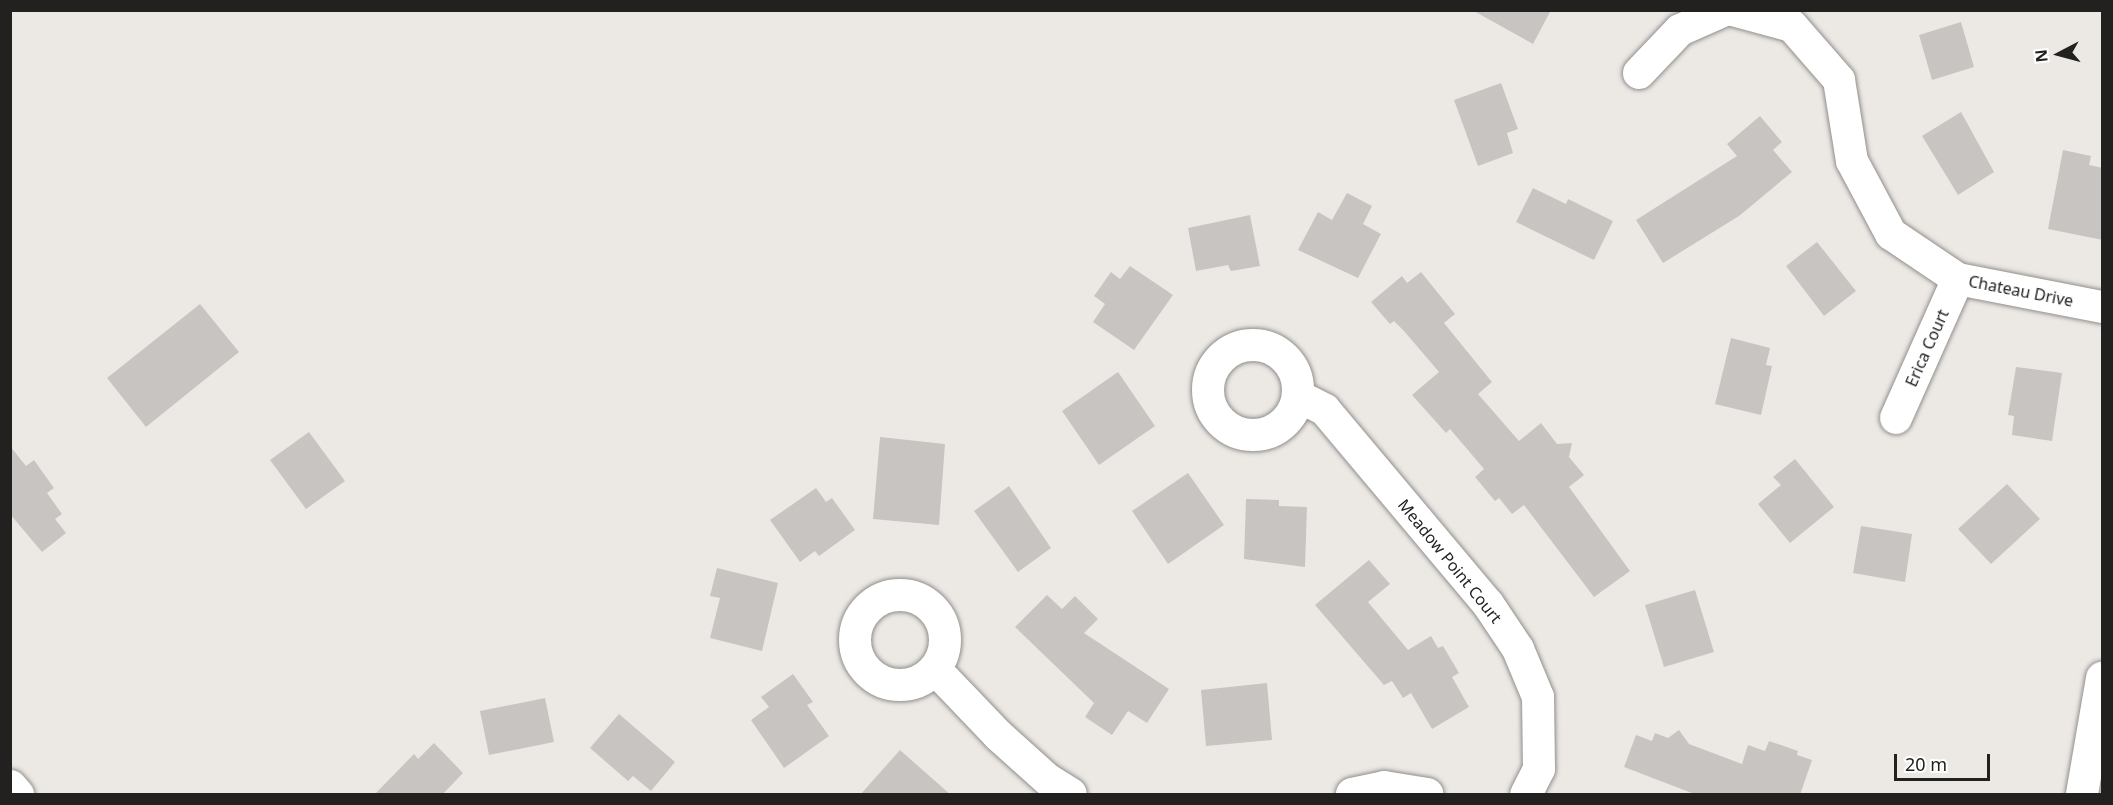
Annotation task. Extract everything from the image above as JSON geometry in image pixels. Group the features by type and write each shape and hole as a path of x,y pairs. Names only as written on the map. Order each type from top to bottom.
{"street":[{"path":"1639,73 1680,30 1725,10"},
{"name":"Chateau Drive","path":"1733,10 1792,26 1839,80 1852,161 1891,234 1958,279 2103,307"},
{"name":"Erica Court","path":"1896,418 1958,279"},
{"name":"Meadow Point Court","path":"1298,396 1325,410 1488,604 1518,650 1538,697 1539,769 1526,795"},
{"path":"935,669 998,735 1047,779 1071,795"},
{"path":"2082,795 2103,678"},
{"path":"10,786 17,795"},
{"path":"1352,795 1384,787 1427,795"}],"building":[{"path":"1472,10 1551,10 1533,44"},
{"path":"1961,22 1974,67 1932,80 1919,35"},
{"path":"1501,83 1518,129 1507,133 1513,153 1478,166 1454,100"},
{"path":"1961,112 1994,172 1958,195 1922,136"},
{"path":"1760,116 1782,142 1773,150 1792,172 1739,216 1663,263 1636,220 1737,156 1727,144"},
{"path":"2063,150 2091,156 2089,165 2103,168 2103,240 2048,229"},
{"path":"1533,188 1566,204 1568,199 1613,221 1594,260 1516,222"},
{"path":"1347,193 1372,206 1363,224 1381,234 1358,278 1298,250 1318,212 1332,220"},
{"path":"1250,215 1260,266 1231,271 1228,265 1196,271 1188,228"},
{"path":"1817,242 1856,291 1824,316 1786,266"},
{"path":"1130,266 1173,295 1134,350 1093,322 1105,304 1094,296 1111,272 1120,279"},
{"path":"1421,272 1455,314 1444,323 1492,382 1478,394 1519,441 1541,423 1557,444 1572,443 1569,457 1584,475 1569,487 1630,571 1594,597 1524,505 1512,514 1499,498 1495,501 1475,477 1484,469 1450,429 1446,433 1412,395 1439,372 1404,331 1394,321 1390,324 1371,302 1402,276 1407,283"},
{"path":"200,304 239,352 146,427 107,378"},
{"path":"1731,338 1770,348 1766,365 1772,366 1761,415 1715,404"},
{"path":"2016,367 2062,373 2052,441 2012,435 2014,416 2008,415"},
{"path":"1118,372 1155,426 1099,465 1062,411"},
{"path":"309,432 345,481 306,509 270,460"},
{"path":"880,437 945,444 939,525 873,519"},
{"path":"10,446 26,466 34,460 54,488 47,493 62,514 55,519 66,533 42,552 10,514"},
{"path":"1795,459 1834,507 1790,543 1758,504 1781,485 1773,477"},
{"path":"1188,473 1224,525 1168,564 1132,511"},
{"path":"2007,484 2040,519 1991,564 1958,529"},
{"path":"1009,486 1051,548 1018,572 974,511"},
{"path":"816,488 826,502 832,498 855,530 819,556 815,551 800,562 770,520"},
{"path":"1246,499 1279,500 1279,506 1307,507 1305,567 1244,559"},
{"path":"1861,526 1912,534 1905,582 1853,573"},
{"path":"1369,560 1390,584 1368,602 1408,650 1431,636 1438,648 1443,646 1459,673 1452,677 1469,707 1432,729 1411,693 1403,698 1392,681 1384,685 1315,605"},
{"path":"717,568 778,583 762,651 710,638 720,598 710,596"},
{"path":"1695,590 1714,652 1664,667 1645,605"},
{"path":"1047,595 1062,609 1075,596 1098,619 1084,633 1169,689 1147,723 1128,711 1112,735 1085,717 1094,703 1015,627"},
{"path":"793,674 813,702 807,705 829,736 784,768 751,720 769,707 761,697"},
{"path":"1267,683 1272,740 1206,746 1201,690"},
{"path":"545,698 554,742 489,755 480,711"},
{"path":"619,714 675,762 651,791 633,776 628,781 590,748"},
{"path":"1679,730 1689,744 1742,764 1748,745 1765,751 1769,741 1798,751 1797,755 1812,760 1800,795 1697,795 1624,767 1636,735 1652,741 1655,733 1668,738"},
{"path":"434,743 463,773 442,795 374,795 414,754 418,759"},
{"path":"900,750 951,795 860,795"}]}
